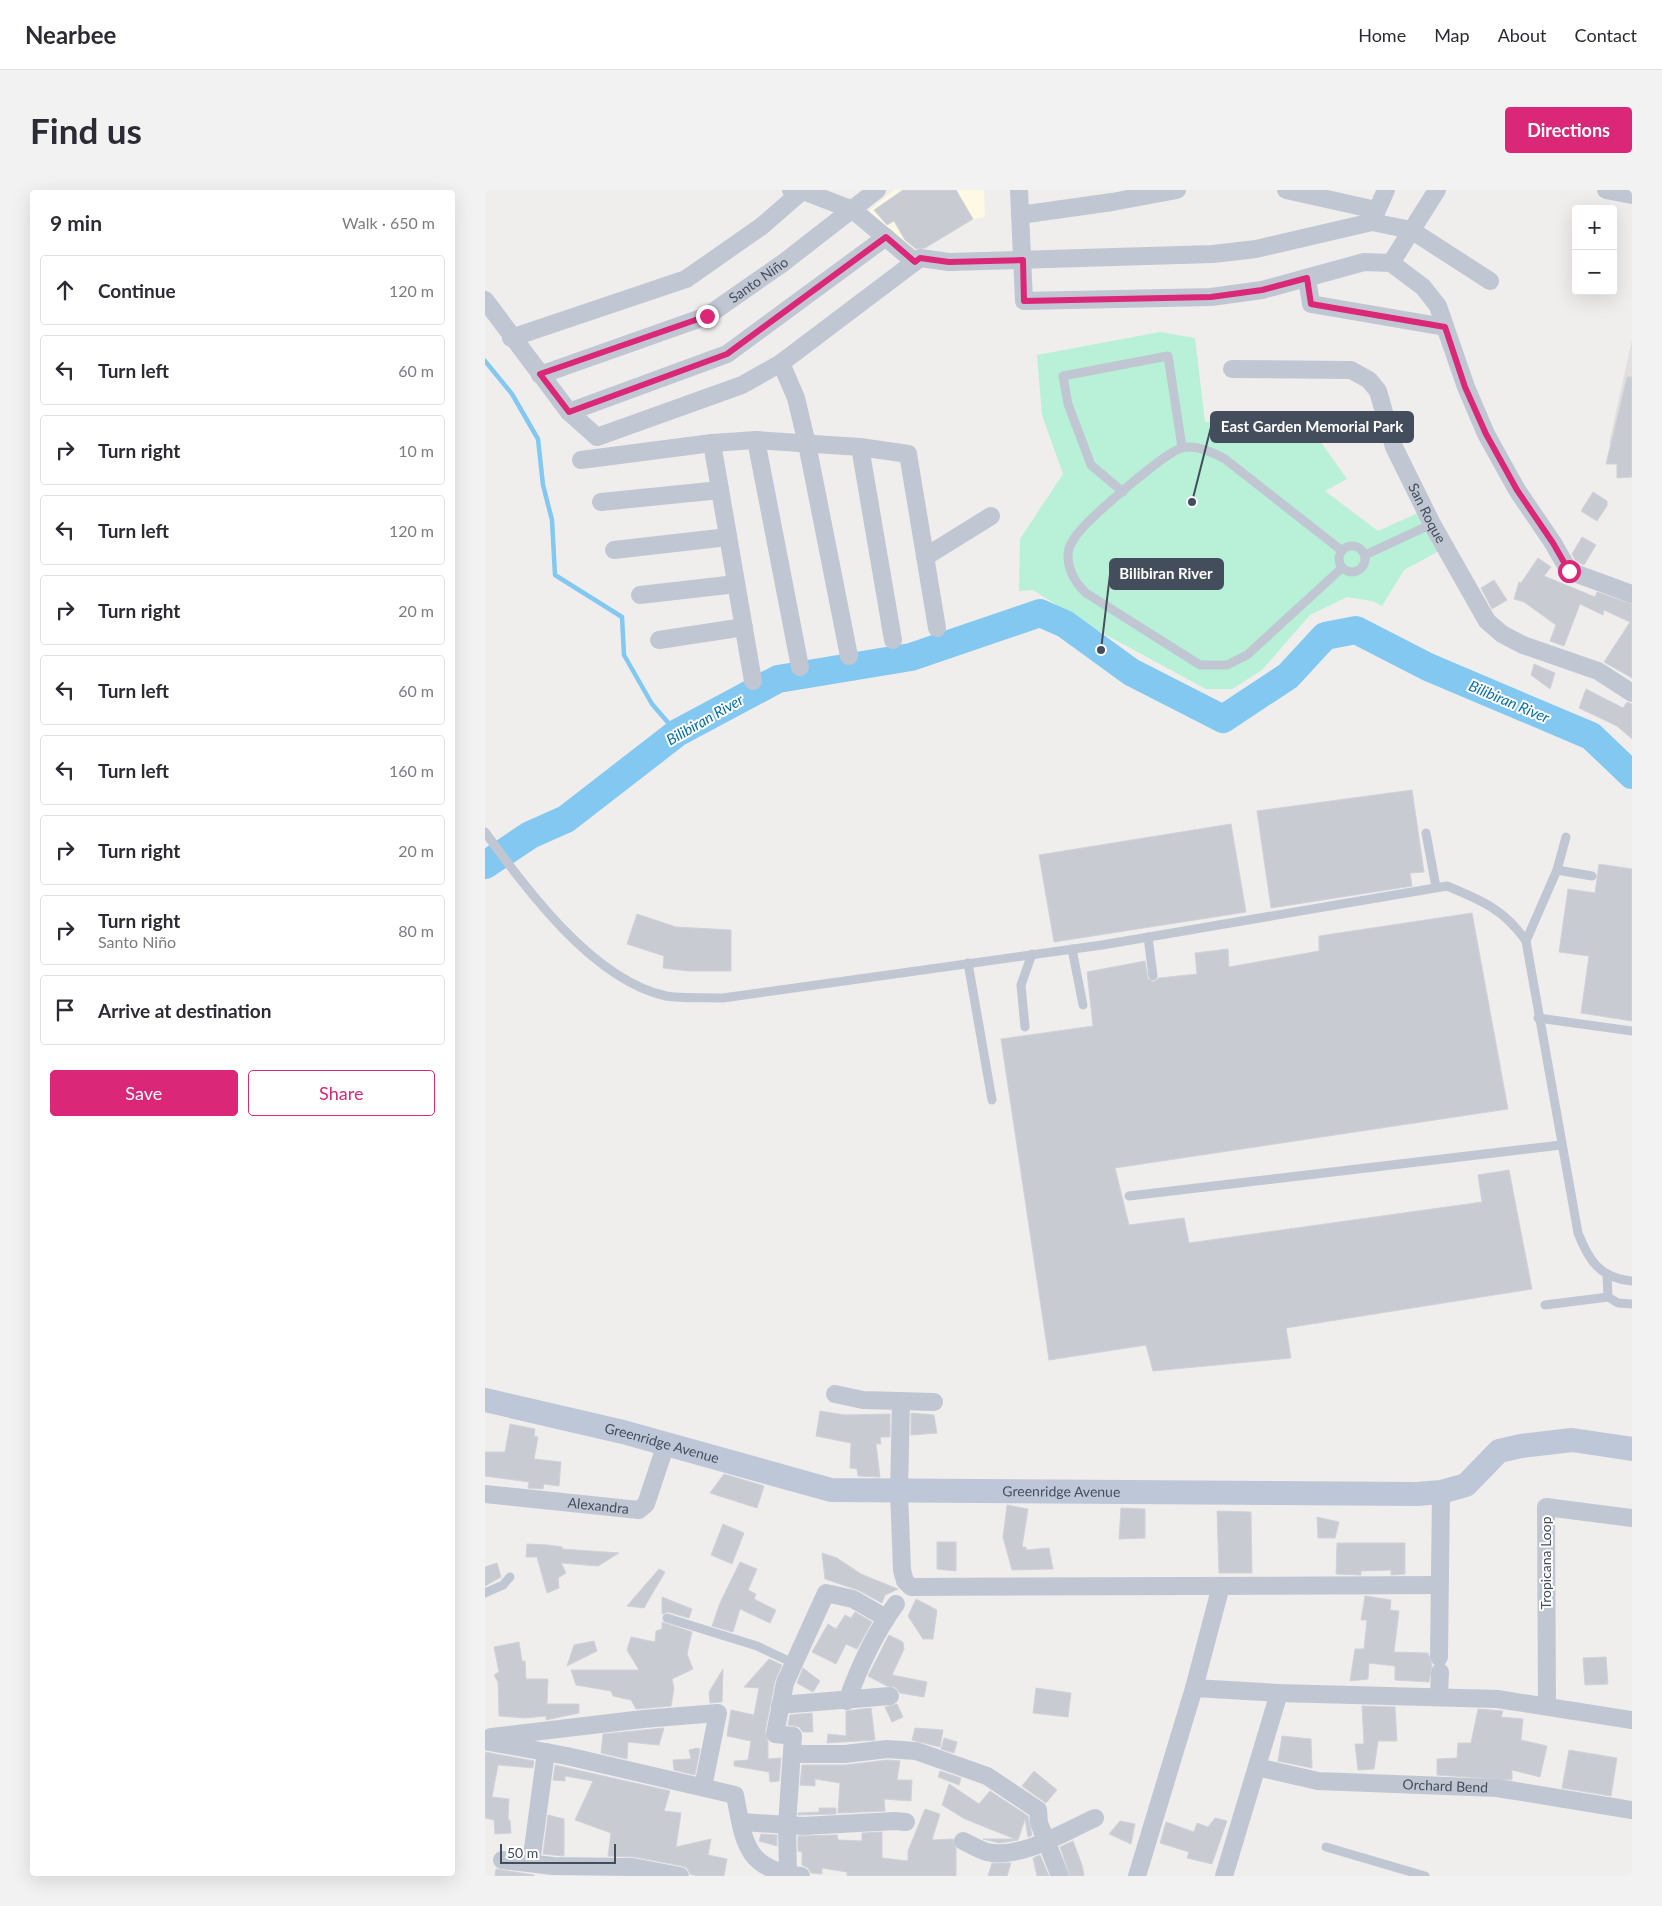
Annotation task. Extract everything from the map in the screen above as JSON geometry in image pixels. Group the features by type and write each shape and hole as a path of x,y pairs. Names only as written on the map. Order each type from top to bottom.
{"street":[{"name":"Santo Niño","path":"540,374 707,316 853,210 877,190"},
{"path":"1019,190 1024,301 1211,297 1262,290 1365,262 1391,263 1423,287 1438,306 1465,387 1486,434 1517,490 1553,543 1569,571 1632,594"},
{"path":"1020,215 1112,202 1177,190"},
{"path":"1286,190 1374,216 1411,230 1491,281"},
{"path":"1374,216 1386,190"},
{"path":"1391,263 1437,190"},
{"path":"1606,190 1632,195"},
{"path":"511,338 686,279 762,226 802,191 853,210 915,262"},
{"path":"485,300 511,338 569,412 597,437 742,385 781,363 920,258 949,262 1213,254 1256,248 1374,216"},
{"path":"569,412 727,354 886,237"},
{"path":"1307,278 1311,304 1445,327"},
{"path":"781,363 796,398 807,444 849,656"},
{"name":"San Roque","path":"1232,369 1351,370 1369,380 1379,390 1394,447 1432,524 1487,621 1502,634 1523,645 1598,671 1632,693"},
{"path":"756,440 800,667"},
{"path":"581,460 712,443 756,440 860,447 907,454 937,628"},
{"path":"712,443 753,681"},
{"path":"860,447 893,640"},
{"path":"601,502 720,490"},
{"path":"925,557 991,516"},
{"path":"614,550 728,537"},
{"path":"640,595 736,584"},
{"path":"659,640 744,628"},
{"path":"835,1394 863,1400 934,1402"},
{"name":"Greenridge Avenue","path":"485,1400 667,1444 831,1490 899,1492 1417,1494 1441,1492 1466,1485 1499,1451 1521,1446 1572,1440 1632,1449"},
{"path":"901,1402 899,1492 902,1570 905,1581 911,1587 1439,1585"},
{"name":"Alexandra","path":"485,1494 639,1510 646,1504 667,1444"},
{"path":"1439,1696 1441,1492"},
{"name":"Tropicana Loop","path":"1547,1705 1546,1507 1632,1518"},
{"path":"1137,1876 1194,1688 1221,1586"},
{"path":"485,1741 547,1752 735,1794 745,1842 754,1857 767,1868 790,1875 787,1825 793,1736 775,1734 785,1683 827,1593 891,1611 855,1678 847,1701"},
{"path":"1194,1688 1279,1693 1497,1699 1547,1705 1632,1720"},
{"path":"1224,1876 1279,1693"},
{"path":"780,1705 890,1696"},
{"path":"485,1737 643,1719 718,1713 703,1787"},
{"path":"792,1754 845,1754 887,1749 916,1751 987,1776 1038,1810 1039,1823 1060,1876"},
{"path":"531,1863 547,1752"},
{"name":"Orchard Bend","path":"1257,1767 1318,1781 1497,1788 1632,1810"},
{"path":"963,1840 986,1852 1005,1854 1047,1841 1095,1818"},
{"path":"741,1822 787,1825 906,1822"},
{"path":"502,1860 588,1870 633,1867 680,1876"}],"lane":[{"path":"1123,492 1091,465 1068,404 1063,376 1168,356 1183,447"},
{"path":"1341,550 1225,459 1210,451 1183,447 1152,466 1078,533 1069,549 1070,570 1077,585 1086,593 1200,665 1227,665 1247,655 1342,568"},
{"path":"1365,555 1432,524"},
{"path":"1349,545 1359,547 1365,555 1365,561 1359,570 1347,572 1342,568 1338,556 1341,550 1349,545"},
{"path":"485,832 512,869 567,932 606,969 638,987 667,996 723,998 1072,949 1447,886 1486,902 1515,924 1526,941 1538,1018 1578,1233 1585,1253 1607,1276 1632,1280"},
{"path":"1427,833 1436,888"},
{"path":"1526,941 1551,878 1557,870 1566,837"},
{"path":"1557,870 1592,876"},
{"path":"1148,937 1153,976"},
{"path":"1072,949 1083,1005"},
{"path":"1025,1027 1021,985 1032,954"},
{"path":"968,963 992,1100"},
{"path":"1538,1018 1632,1031"},
{"path":"1129,1196 1561,1145"},
{"path":"1607,1276 1608,1296"},
{"path":"1545,1305 1608,1296 1618,1303 1632,1304"},
{"path":"485,1593 503,1585 510,1577"},
{"path":"667,1618 757,1646 795,1664"},
{"path":"1326,1846 1425,1876"}],"shaded area":[{"path":"894,190 984,190 985,217 973,219 914,254 866,213"},
{"path":"1632,340 1632,449 1609,443"}],"green space":[{"path":"1160,332 1195,338 1205,422 1301,417 1312,421 1320,441 1347,479 1325,491 1378,531 1418,513 1439,551 1404,570 1382,606 1372,601 1347,597 1310,615 1262,670 1232,689 1206,689 1097,630 1033,590 1019,591 1020,539 1063,474 1042,415 1037,355"}],"building":[{"path":"903,190 956,190 973,219 925,248 916,249 905,240 894,221 887,225 874,210"},
{"path":"1627,377 1632,377 1632,477 1617,478 1617,464 1606,464"},
{"path":"1593,492 1607,501 1607,506 1597,521 1581,511"},
{"path":"1582,537 1596,545 1584,565 1575,560 1572,554"},
{"path":"1538,558 1551,567 1544,576 1595,597 1597,592 1632,604 1632,678 1604,662 1630,622 1604,610 1603,615 1580,604 1564,646 1550,641 1556,625 1524,602 1514,599 1519,582 1521,583"},
{"path":"1494,580 1507,600 1492,609 1481,588"},
{"path":"1534,664 1555,673 1550,689 1531,675"},
{"path":"1586,689 1623,708 1627,702 1632,704 1632,739 1617,726 1579,708"},
{"path":"1412,790 1424,872 1410,873 1412,886 1271,908 1257,811"},
{"path":"1231,824 1246,912 1054,942 1039,855"},
{"path":"1599,864 1632,869 1632,1021 1581,1013 1589,956 1559,952 1568,889 1595,893"},
{"path":"1472,913 1508,1109 1115,1168 1129,1225 1184,1218 1189,1243 1482,1202 1478,1175 1509,1170 1532,1289 1286,1328 1291,1358 1153,1371 1146,1345 1049,1360 1001,1039 1093,1026 1087,972 1145,961 1148,979 1154,982 1159,978 1197,974 1195,953 1228,949 1229,967 1319,951 1319,936"},
{"path":"637,914 676,927 731,930 731,971 688,971 663,968 664,956 627,944"},
{"path":"820,1411 845,1415 890,1414 890,1437 880,1437 881,1444 876,1444 880,1477 858,1476 857,1469 850,1468 851,1443 816,1436"},
{"path":"911,1413 934,1415 937,1433 911,1435"},
{"path":"510,1424 535,1429 534,1436 538,1437 534,1459 561,1462 559,1486 544,1484 543,1489 528,1488 529,1482 485,1476 485,1452 505,1452"},
{"path":"724,1474 764,1486 757,1508 710,1493"},
{"path":"1007,1505 1028,1509 1022,1547 1026,1547 1026,1550 1049,1548 1053,1569 1012,1570 1003,1537"},
{"path":"1121,1508 1145,1509 1145,1538 1119,1539"},
{"path":"1217,1511 1251,1512 1252,1573 1219,1573"},
{"path":"1317,1517 1339,1522 1335,1538 1318,1538"},
{"path":"723,1524 744,1533 732,1564 711,1555"},
{"path":"937,1542 956,1542 956,1571 937,1569"},
{"path":"1337,1543 1405,1543 1405,1574 1391,1575 1391,1570 1361,1571 1361,1575 1336,1574"},
{"path":"527,1544 562,1547 562,1549 619,1553 598,1566 561,1563 566,1573 558,1578 559,1588 547,1593 537,1557 526,1557"},
{"path":"822,1553 837,1558 861,1574 898,1589 885,1595 882,1603 858,1590 825,1579"},
{"path":"740,1562 757,1569 748,1590 756,1594 754,1599 776,1610 770,1623 740,1609 733,1632 712,1626 720,1603"},
{"path":"497,1563 501,1577 485,1586 485,1567"},
{"path":"659,1569 665,1572 644,1608 627,1606"},
{"path":"1365,1596 1391,1600 1390,1610 1399,1611 1394,1652 1428,1653 1432,1665 1429,1682 1395,1680 1395,1666 1369,1663 1368,1679 1350,1681 1355,1649 1364,1649 1367,1620 1361,1620"},
{"path":"662,1597 692,1609 689,1618 668,1612 662,1614"},
{"path":"916,1599 937,1610 933,1639 923,1639 908,1616"},
{"path":"855,1612 872,1622 857,1649 846,1644 836,1664 812,1652 828,1624 836,1629 845,1615 851,1618"},
{"path":"662,1622 692,1632 687,1654 693,1669 672,1679 674,1688 671,1706 636,1709 631,1700 613,1696 611,1691 576,1685 571,1670 639,1670 627,1650 631,1637 655,1642 656,1631 662,1629"},
{"path":"889,1635 903,1642 904,1649 892,1675 927,1682 924,1697 900,1693 895,1687 887,1686 868,1676"},
{"path":"594,1641 597,1651 567,1666 574,1645"},
{"path":"519,1642 522,1661 525,1661 526,1679 548,1679 547,1704 579,1704 579,1713 546,1720 546,1716 525,1718 499,1716 498,1682 494,1675 499,1672 494,1647"},
{"path":"1606,1657 1608,1684 1585,1685 1583,1658"},
{"path":"769,1659 782,1665 775,1681 765,1732 768,1742 768,1759 781,1758 779,1781 770,1782 769,1772 734,1766 734,1761 748,1760 751,1741 727,1736 731,1710 754,1715 759,1688 744,1687"},
{"path":"803,1668 820,1681 813,1692 797,1683"},
{"path":"723,1669 722,1702 710,1703 709,1692"},
{"path":"1036,1688 1071,1693 1068,1717 1033,1713"},
{"path":"897,1704 903,1717 892,1722 885,1707"},
{"path":"1362,1706 1395,1707 1397,1741 1378,1741 1374,1769 1358,1770 1355,1744 1364,1744"},
{"path":"871,1708 875,1740 827,1743 828,1734 846,1736 846,1711"},
{"path":"1478,1709 1503,1711 1501,1717 1523,1719 1521,1740 1547,1746 1540,1777 1512,1770 1512,1780 1437,1775 1437,1759 1457,1758 1458,1743 1471,1743"},
{"path":"812,1713 813,1732 803,1732 799,1727 788,1725 790,1715"},
{"path":"664,1728 659,1745 628,1742 627,1759 601,1753 603,1734"},
{"path":"915,1728 943,1730 940,1747 912,1740"},
{"path":"1282,1736 1311,1739 1312,1768 1278,1761"},
{"path":"944,1738 957,1742 954,1753 941,1749"},
{"path":"700,1749 695,1775 674,1770 673,1760 691,1759 689,1750"},
{"path":"1569,1750 1617,1758 1611,1796 1562,1788"},
{"path":"485,1752 534,1761 533,1768 498,1765 492,1797 509,1799 508,1820 510,1820 511,1833 495,1834 494,1820 485,1818"},
{"path":"887,1760 900,1761 897,1780 912,1780 911,1801 884,1799 885,1811 838,1813 840,1783 815,1779 815,1786 800,1785 802,1765 845,1765"},
{"path":"555,1765 670,1791 664,1811 681,1813 676,1847 711,1839 708,1855 727,1859 724,1876 697,1876 690,1874 687,1868 682,1866 635,1857 608,1856 611,1833 575,1820 593,1781 565,1776 565,1781 553,1780"},
{"path":"940,1771 961,1778 959,1785 938,1777"},
{"path":"1034,1771 1057,1790 1046,1803 1022,1786"},
{"path":"949,1784 979,1804 990,1791 1028,1816 1032,1835 1028,1837 1025,1819 1018,1840 1000,1843 983,1839 1015,1839 965,1819 942,1805"},
{"path":"819,1808 836,1808 836,1814 798,1815 798,1813 819,1812"},
{"path":"925,1809 940,1814 932,1840 953,1839 956,1848 956,1876 847,1876 847,1872 822,1868 822,1874 811,1873 808,1868 802,1865 802,1852 798,1851 798,1836 837,1835 838,1840 862,1841 862,1833 882,1832 882,1858 908,1861 908,1851"},
{"path":"548,1815 564,1819 564,1856 543,1854"},
{"path":"1215,1818 1227,1821 1212,1864 1187,1858 1189,1852 1160,1843 1166,1822 1194,1832 1197,1823 1208,1827"},
{"path":"1120,1821 1135,1824 1131,1844 1109,1834"},
{"path":"761,1834 777,1835 777,1846 759,1841"},
{"path":"1073,1841 1084,1876 1070,1876 1060,1847"},
{"path":"1040,1855 1049,1876 1037,1876 1033,1858"},
{"path":"992,1863 1011,1863 1007,1876 988,1876"},
{"path":"496,1869 534,1875 534,1876 495,1876"}],"waterway":[{"path":"485,361 512,394 538,439 543,485 552,520 555,575 622,617 624,655 652,704 677,733"},
{"name":"Bilibiran River","path":"485,865 530,835 566,819 677,733 778,679 911,657 1040,613 1065,624 1131,672 1223,719 1288,676 1325,636 1356,630 1428,667 1591,736 1632,775"}],"place":[{"name":"East Garden Memorial Park","path":"1192,502"},
{"name":"Bilibiran River","path":"1101,650"}],"route":[{"path":"707,316 540,374 569,412 727,354 806,298 886,237 915,262 920,258 949,262 1023,260 1024,301 1211,297 1262,290 1307,278 1311,304 1445,327 1465,387 1486,434 1517,490 1553,543 1569,571"}]}
